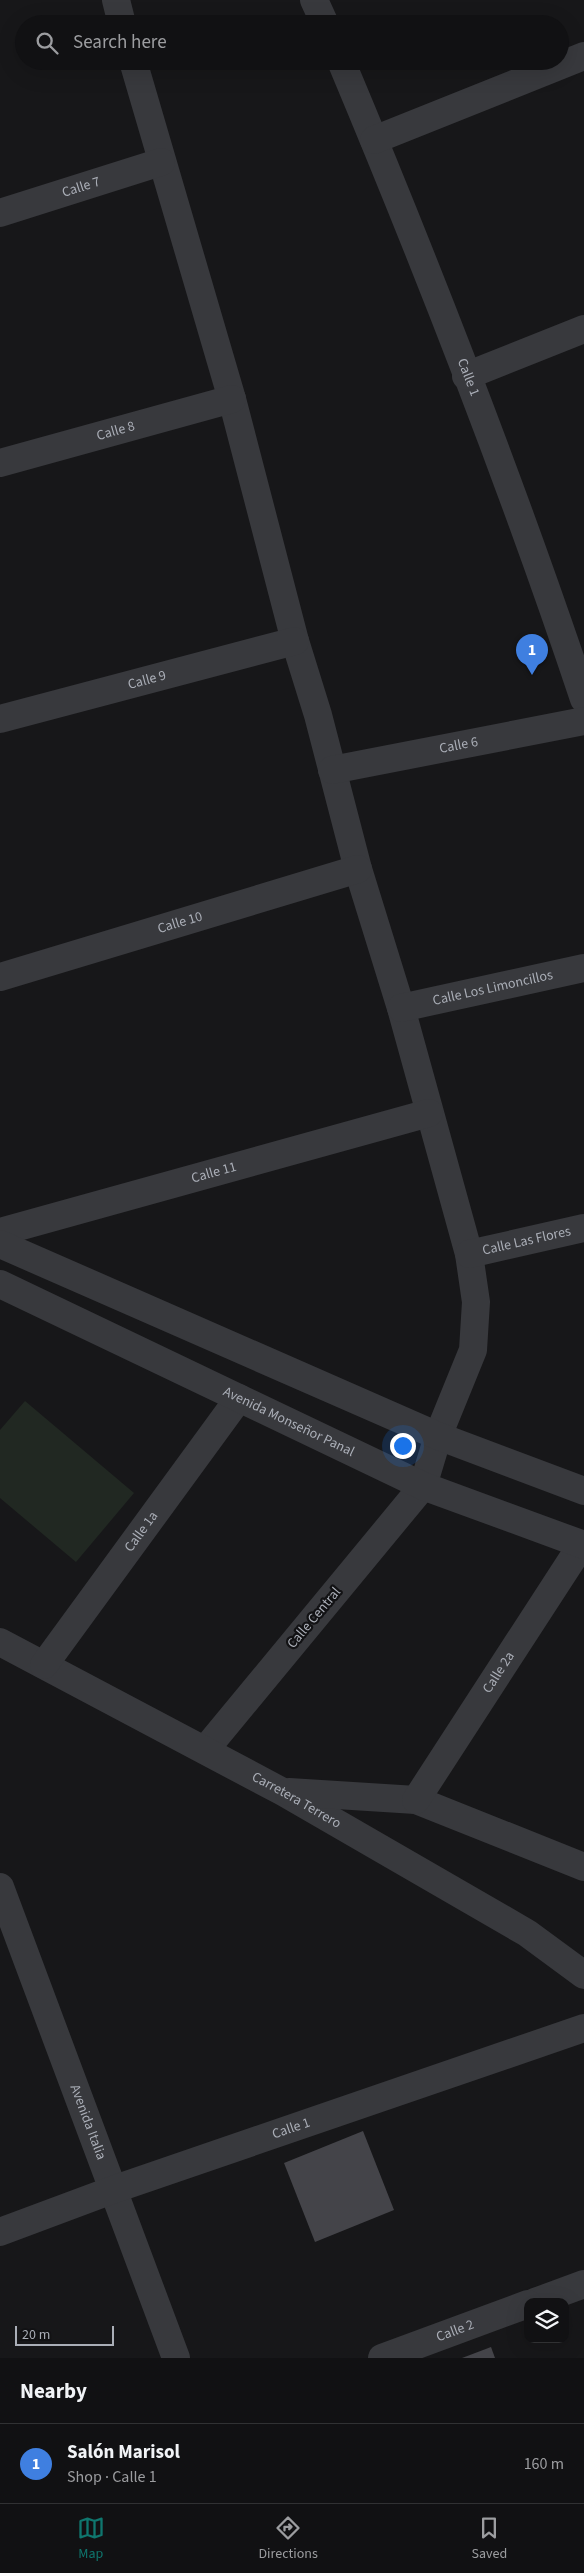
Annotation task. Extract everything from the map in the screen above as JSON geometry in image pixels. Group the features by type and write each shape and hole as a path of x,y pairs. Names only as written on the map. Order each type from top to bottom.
{"street":[{"path":"116,0 120,15"},
{"path":"314,0 321,15"},
{"path":"569,62 584,56"},
{"path":"135,70 232,399 295,642 358,869 401,1008 469,1254 476,1302 472,1350 438,1436 423,1486"},
{"name":"Calle 1","path":"345,70 374,140 547,588 584,699"},
{"path":"374,140 549,70"},
{"name":"Calle 7","path":"0,213 161,162"},
{"path":"466,376 584,329"},
{"name":"Calle 8","path":"0,463 232,399"},
{"name":"Calle 9","path":"0,719 295,642"},
{"name":"Calle 6","path":"332,770 584,721"},
{"name":"Calle 10","path":"0,976 358,869"},
{"name":"Calle Los Limoncillos","path":"401,1008 584,968"},
{"name":"Calle 11","path":"0,1232 429,1113"},
{"name":"Calle Las Flores","path":"469,1254 584,1228"},
{"path":"0,1244 438,1436 584,1492"},
{"name":"Avenida Monseñor Panal","path":"0,1284 423,1486 583,1545"},
{"name":"Calle 1a","path":"44,1665 239,1398"},
{"name":"Calle Central","path":"205,1750 423,1486"},
{"name":"Calle 2a","path":"416,1800 583,1545"},
{"name":"Carretera Terrero","path":"0,1642 283,1792 527,1933 584,1975"},
{"path":"283,1792 416,1800 584,1867"},
{"name":"Avenida Italia","path":"0,1887 9,1938 115,2190 176,2358"},
{"name":"Calle 1","path":"0,2232 115,2190 584,2028"},
{"path":"546,2298 584,2284"},
{"name":"Calle 2","path":"382,2358 524,2305"}],"shaded area":[{"path":"25,1401 134,1493 76,1562 0,1498 0,1430"}],"building":[{"path":"363,2131 394,2210 315,2242 284,2163"},
{"path":"491,2347 495,2358 462,2358"}],"place":[{"name":"Salón Marisol","path":"532,675"}]}
